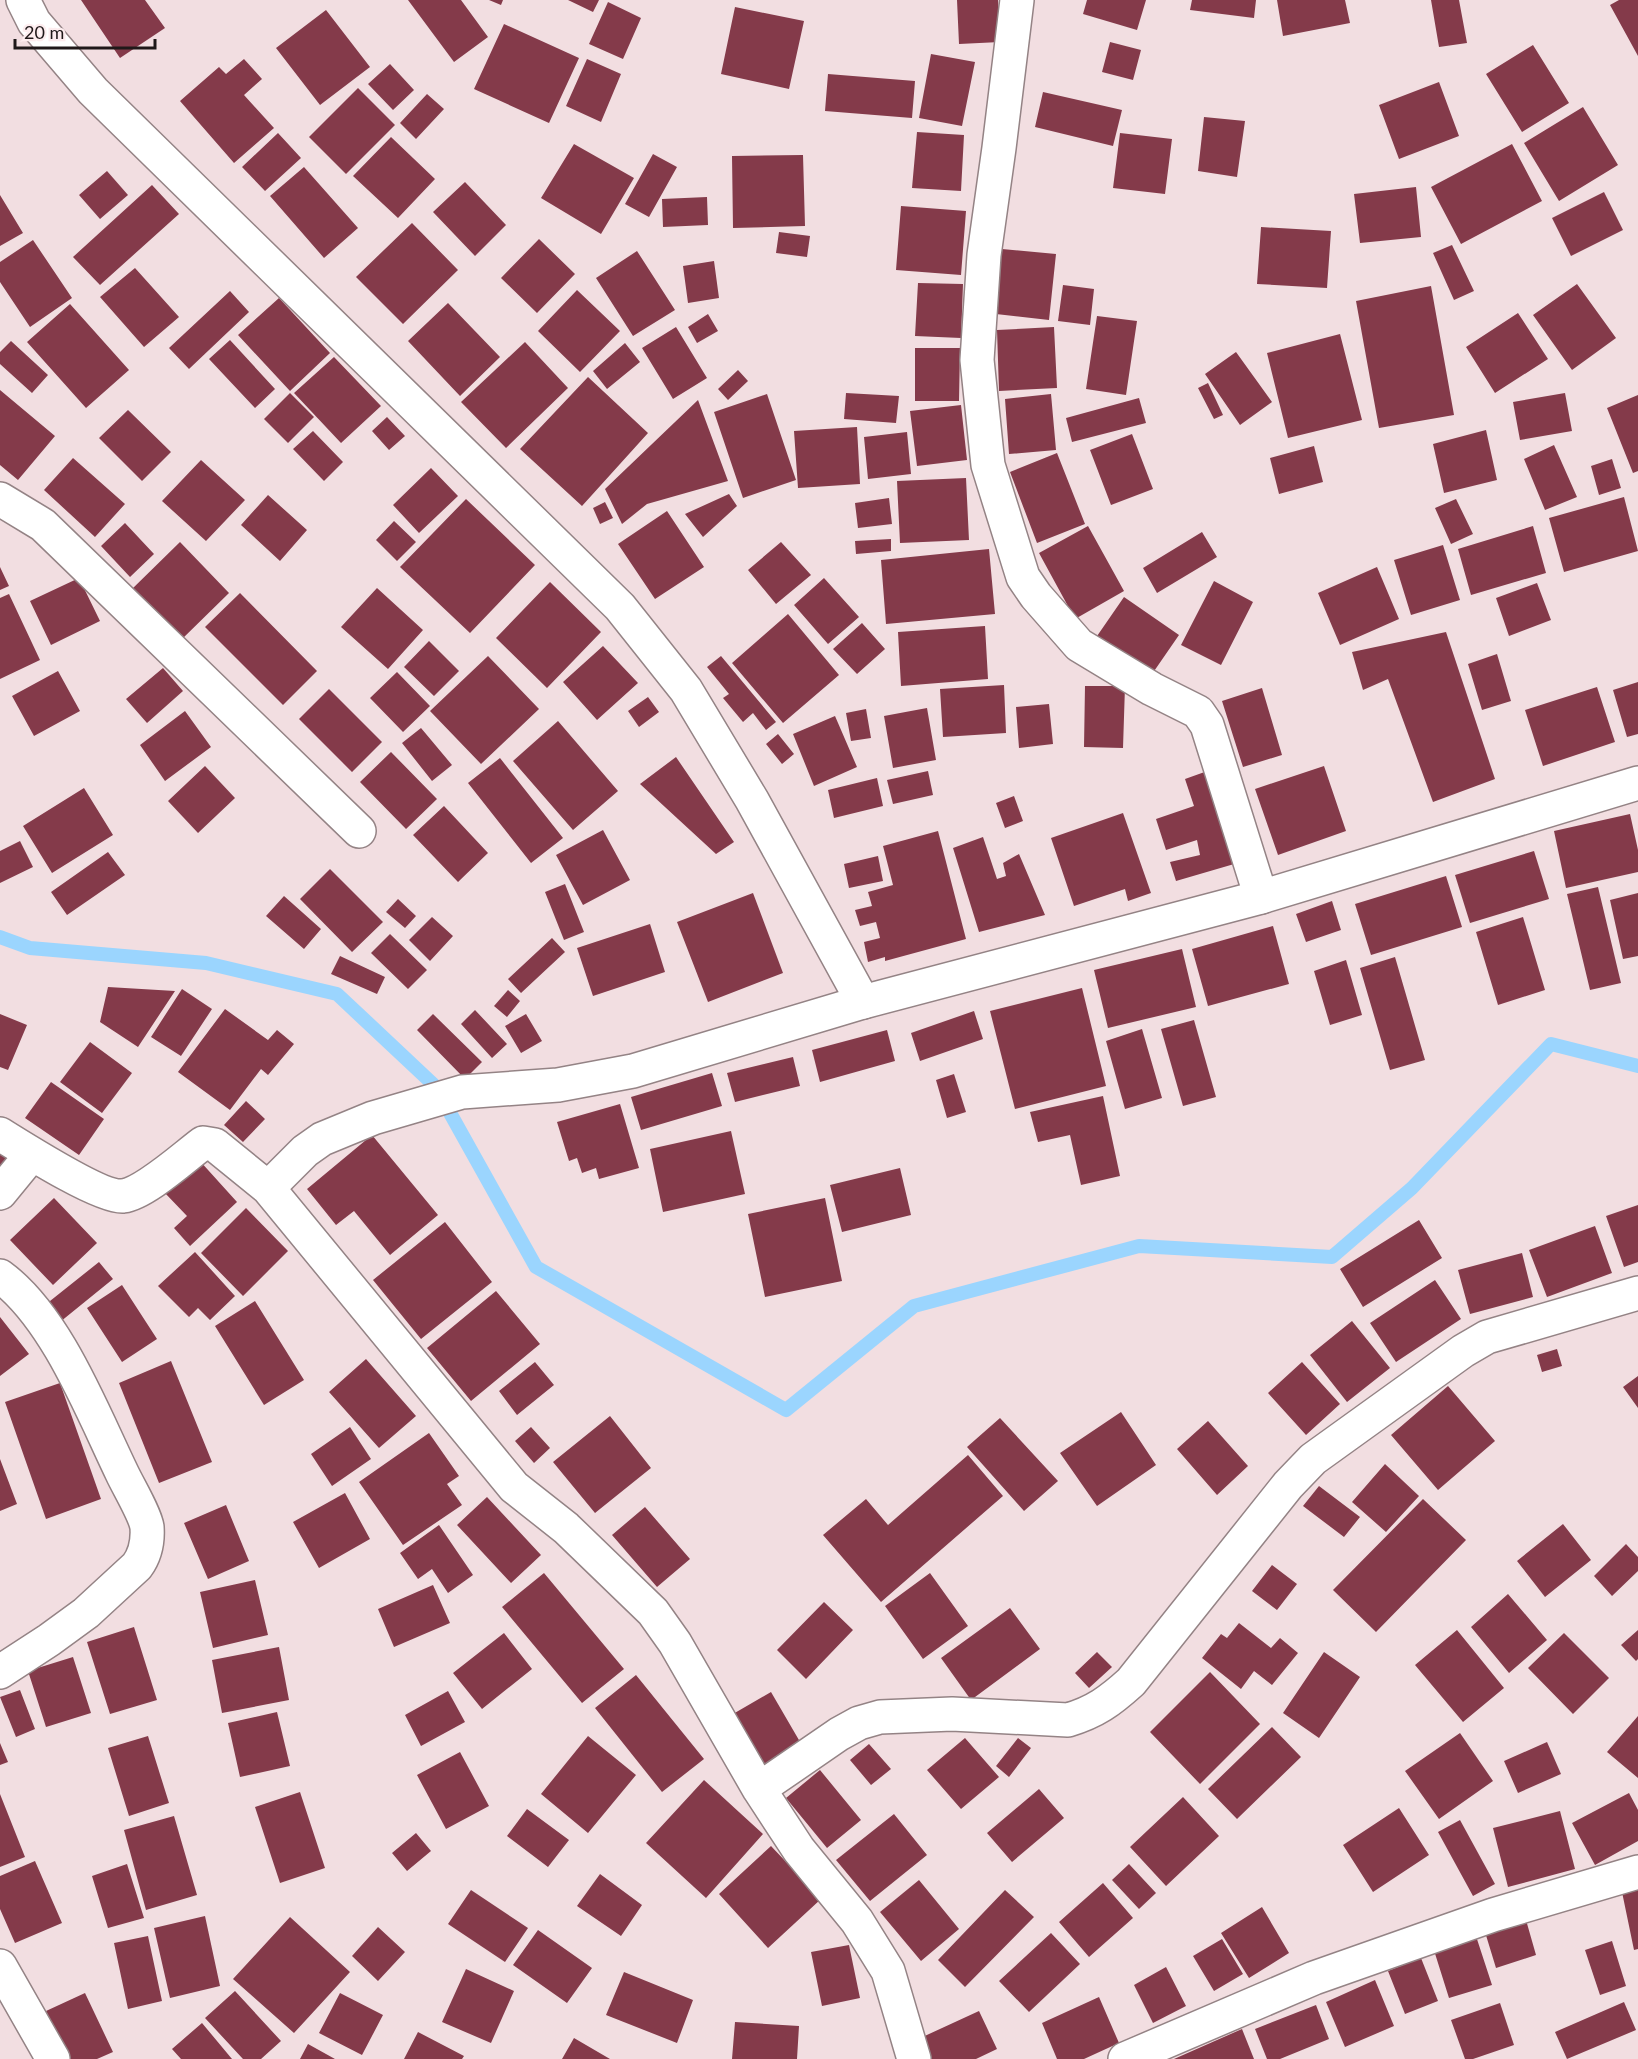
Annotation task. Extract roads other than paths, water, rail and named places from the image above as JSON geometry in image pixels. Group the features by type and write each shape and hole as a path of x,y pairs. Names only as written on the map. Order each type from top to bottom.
{"street":[{"path":"23,0 34,22 93,91 620,608 686,690 752,800 863,1002"},
{"path":"1017,0 984,255 977,360 988,465 1023,577 1036,596 1079,645 1152,689 1198,712 1207,724 1261,897"},
{"path":"0,499 43,525 359,831"},
{"path":"268,1188 305,1151 322,1139 373,1118 462,1092 558,1085 633,1071 863,1002 1261,897 1638,783"},
{"path":"0,1134 98,1189 121,1196 141,1190 203,1143 215,1145 268,1188 514,1487 566,1528 653,1612 675,1642 759,1789 799,1850 857,1921 888,1971 914,2059"},
{"path":"0,1193 32,1154"},
{"path":"0,1276 12,1284 35,1311 64,1356 147,1525 143,1557 137,1566 86,1613 0,1672"},
{"path":"759,1789 839,1734 880,1717 952,1714 1068,1720 1086,1715 1108,1703 1131,1682 1288,1485 1312,1459 1463,1350 1487,1337 1638,1293"},
{"path":"1125,2059 1314,1978 1493,1915 1638,1872"},
{"path":"0,1966 53,2059"}],"waterway":[{"path":"0,937 30,948 206,963 337,994 435,1086 536,1267 786,1410 914,1306 1139,1246 1332,1257 1412,1188 1551,1044 1638,1066"}]}
